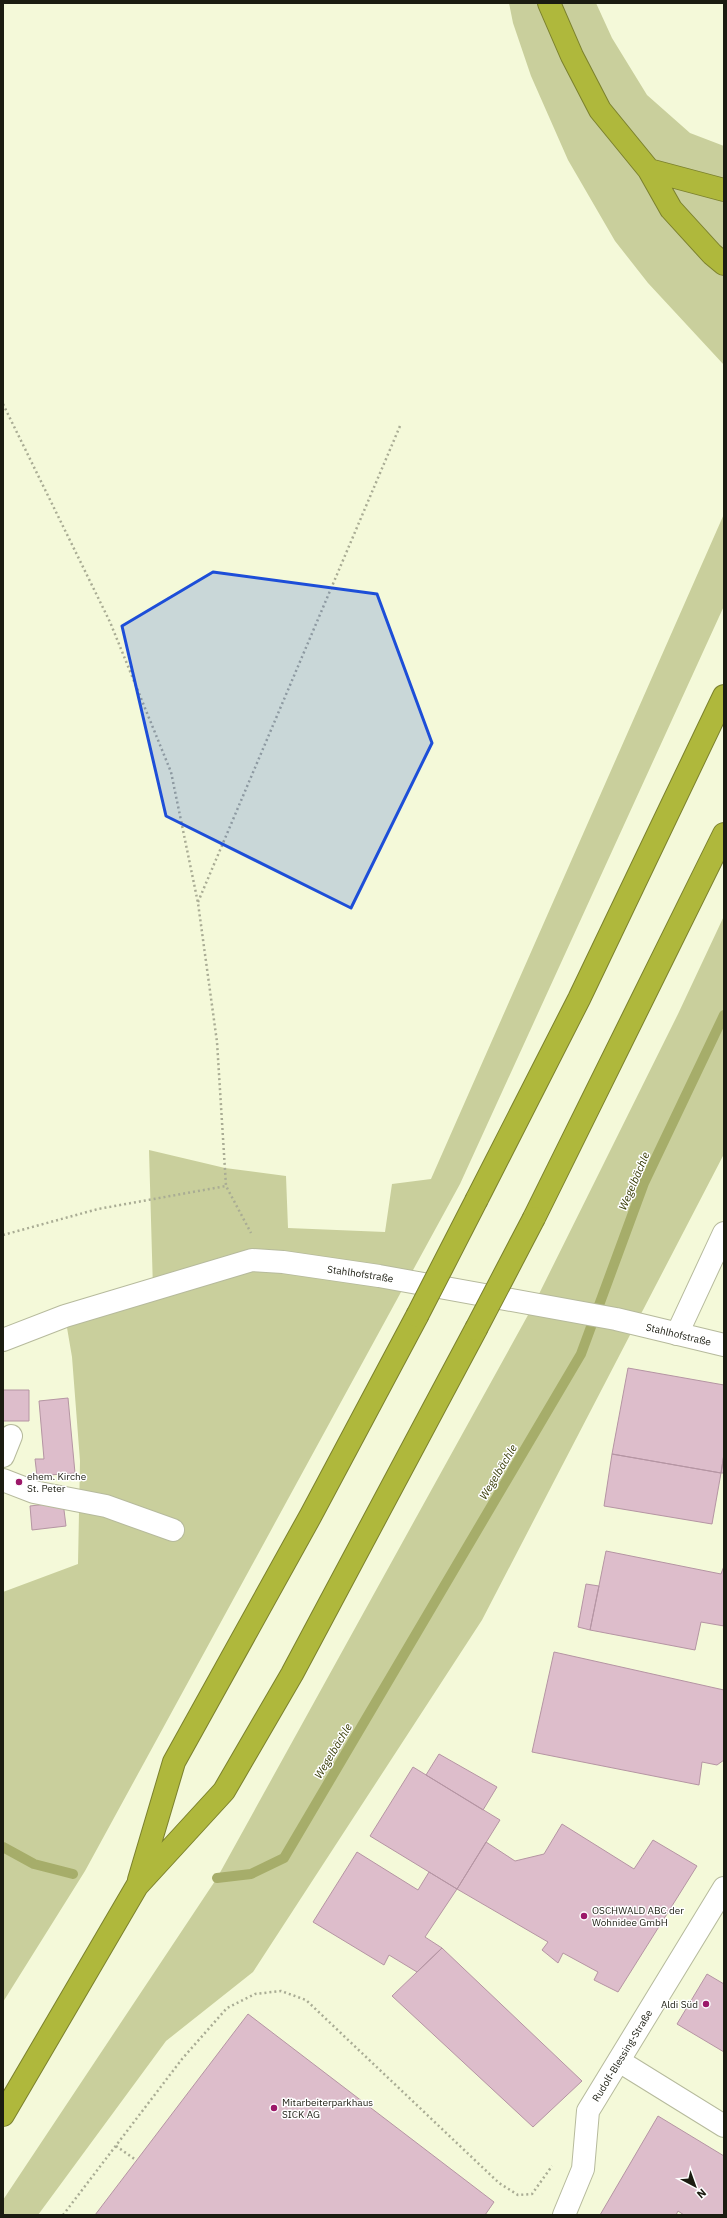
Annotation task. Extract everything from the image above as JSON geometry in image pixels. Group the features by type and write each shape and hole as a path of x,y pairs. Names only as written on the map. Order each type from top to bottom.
{"highway":[{"path":"549,3 572,56 600,110 649,170 671,209 712,254 724,264"},
{"path":"649,170 724,190"},
{"path":"137,1886 174,1762 311,1515 417,1316 582,992 724,696"},
{"path":"3,2115 137,1886 224,1791 292,1674 534,1218 724,834"}],"street":[{"path":"677,1334 724,1233"},
{"name":"Stahlhofstraße","path":"3,1340 66,1316 252,1260 283,1262 379,1276 557,1310 616,1319 724,1344"},
{"path":"3,1456 11,1436"},
{"path":"3,1480 34,1492 106,1506 173,1530"},
{"name":"Rudolf-Blessing-Straße","path":"564,2215 583,2169 588,2111 724,1888"},
{"path":"619,2061 724,2126"}],"path":[{"path":"3,404 110,622 172,772 198,903 217,1042 226,1186 251,1230 252,1260"},
{"path":"198,903 400,426"},
{"path":"3,1235 98,1208 226,1186"},
{"path":"63,2215 182,2059 227,2008 254,1994 281,1992 306,2000 499,2182 518,2195 532,2194 553,2164"},
{"path":"116,2146 136,2160"}],"highlighted area":[{"path":"213,572 377,594 432,743 351,908 166,816 122,626"}],"green space":[{"path":"509,3 596,3 612,38 647,95 690,133 724,146 724,365 648,283 615,241 568,160 531,76 513,23"},
{"path":"724,514 724,606 460,1184 85,1871 3,2002 3,1592 78,1564 80,1461 72,1357 65,1316 153,1290 149,1150 225,1168 286,1176 288,1228 385,1232 392,1184 431,1179"},
{"path":"724,916 724,1154 482,1620 253,1972 166,2041 38,2215 3,2215 3,2200 217,1878 533,1306 678,1014"}],"building":[{"path":"628,1368 724,1385 724,1454 721,1473 612,1454"},
{"path":"3,1390 29,1390 29,1421 3,1421"},
{"path":"68,1398 75,1473 37,1476 35,1459 44,1459 39,1401"},
{"path":"612,1454 721,1473 712,1524 604,1506"},
{"path":"724,1454 724,1473 721,1473"},
{"path":"63,1502 66,1526 32,1530 30,1506"},
{"path":"606,1551 721,1574 724,1566 724,1626 701,1622 695,1650 590,1630"},
{"path":"586,1584 599,1586 590,1630 578,1627"},
{"path":"554,1652 724,1690 724,1760 717,1765 702,1762 699,1785 532,1752"},
{"path":"439,1754 497,1787 483,1810 426,1775"},
{"path":"413,1767 500,1820 457,1889 370,1836"},
{"name":"OSCHWALD ABC der Wohnidee GmbH","path":"562,1824 634,1869 653,1840 697,1866 618,1992 594,1980 598,1972 563,1953 558,1963 542,1950 548,1942 457,1889 486,1842 515,1861 544,1854"},
{"path":"357,1852 418,1890 429,1872 457,1889 425,1937 442,1948 417,1972 389,1955 384,1965 313,1922"},
{"path":"442,1948 582,2081 533,2127 392,1996"},
{"name":"Aldi Süd","path":"707,1974 724,1984 724,2052 677,2024"},
{"name":"Mitarbeiterparkhaus SICK AG","path":"248,2014 494,2202 485,2215 95,2215"},
{"path":"658,2116 724,2156 724,2215 684,2215 678,2211 676,2215 600,2215"}],"waterway":[{"name":"Wegelbächle","path":"217,1878 251,1874 284,1858 581,1354 644,1183 724,1015"},
{"name":"Wegelbächle","path":"3,1847 34,1864 73,1874"}],"place":[{"name":"ehem. Kirche St. Peter","path":"19,1482"},
{"name":"OSCHWALD ABC der Wohnidee GmbH","path":"584,1916"},
{"name":"Aldi Süd","path":"706,2004"},
{"name":"Mitarbeiterparkhaus SICK AG","path":"274,2108"}]}
